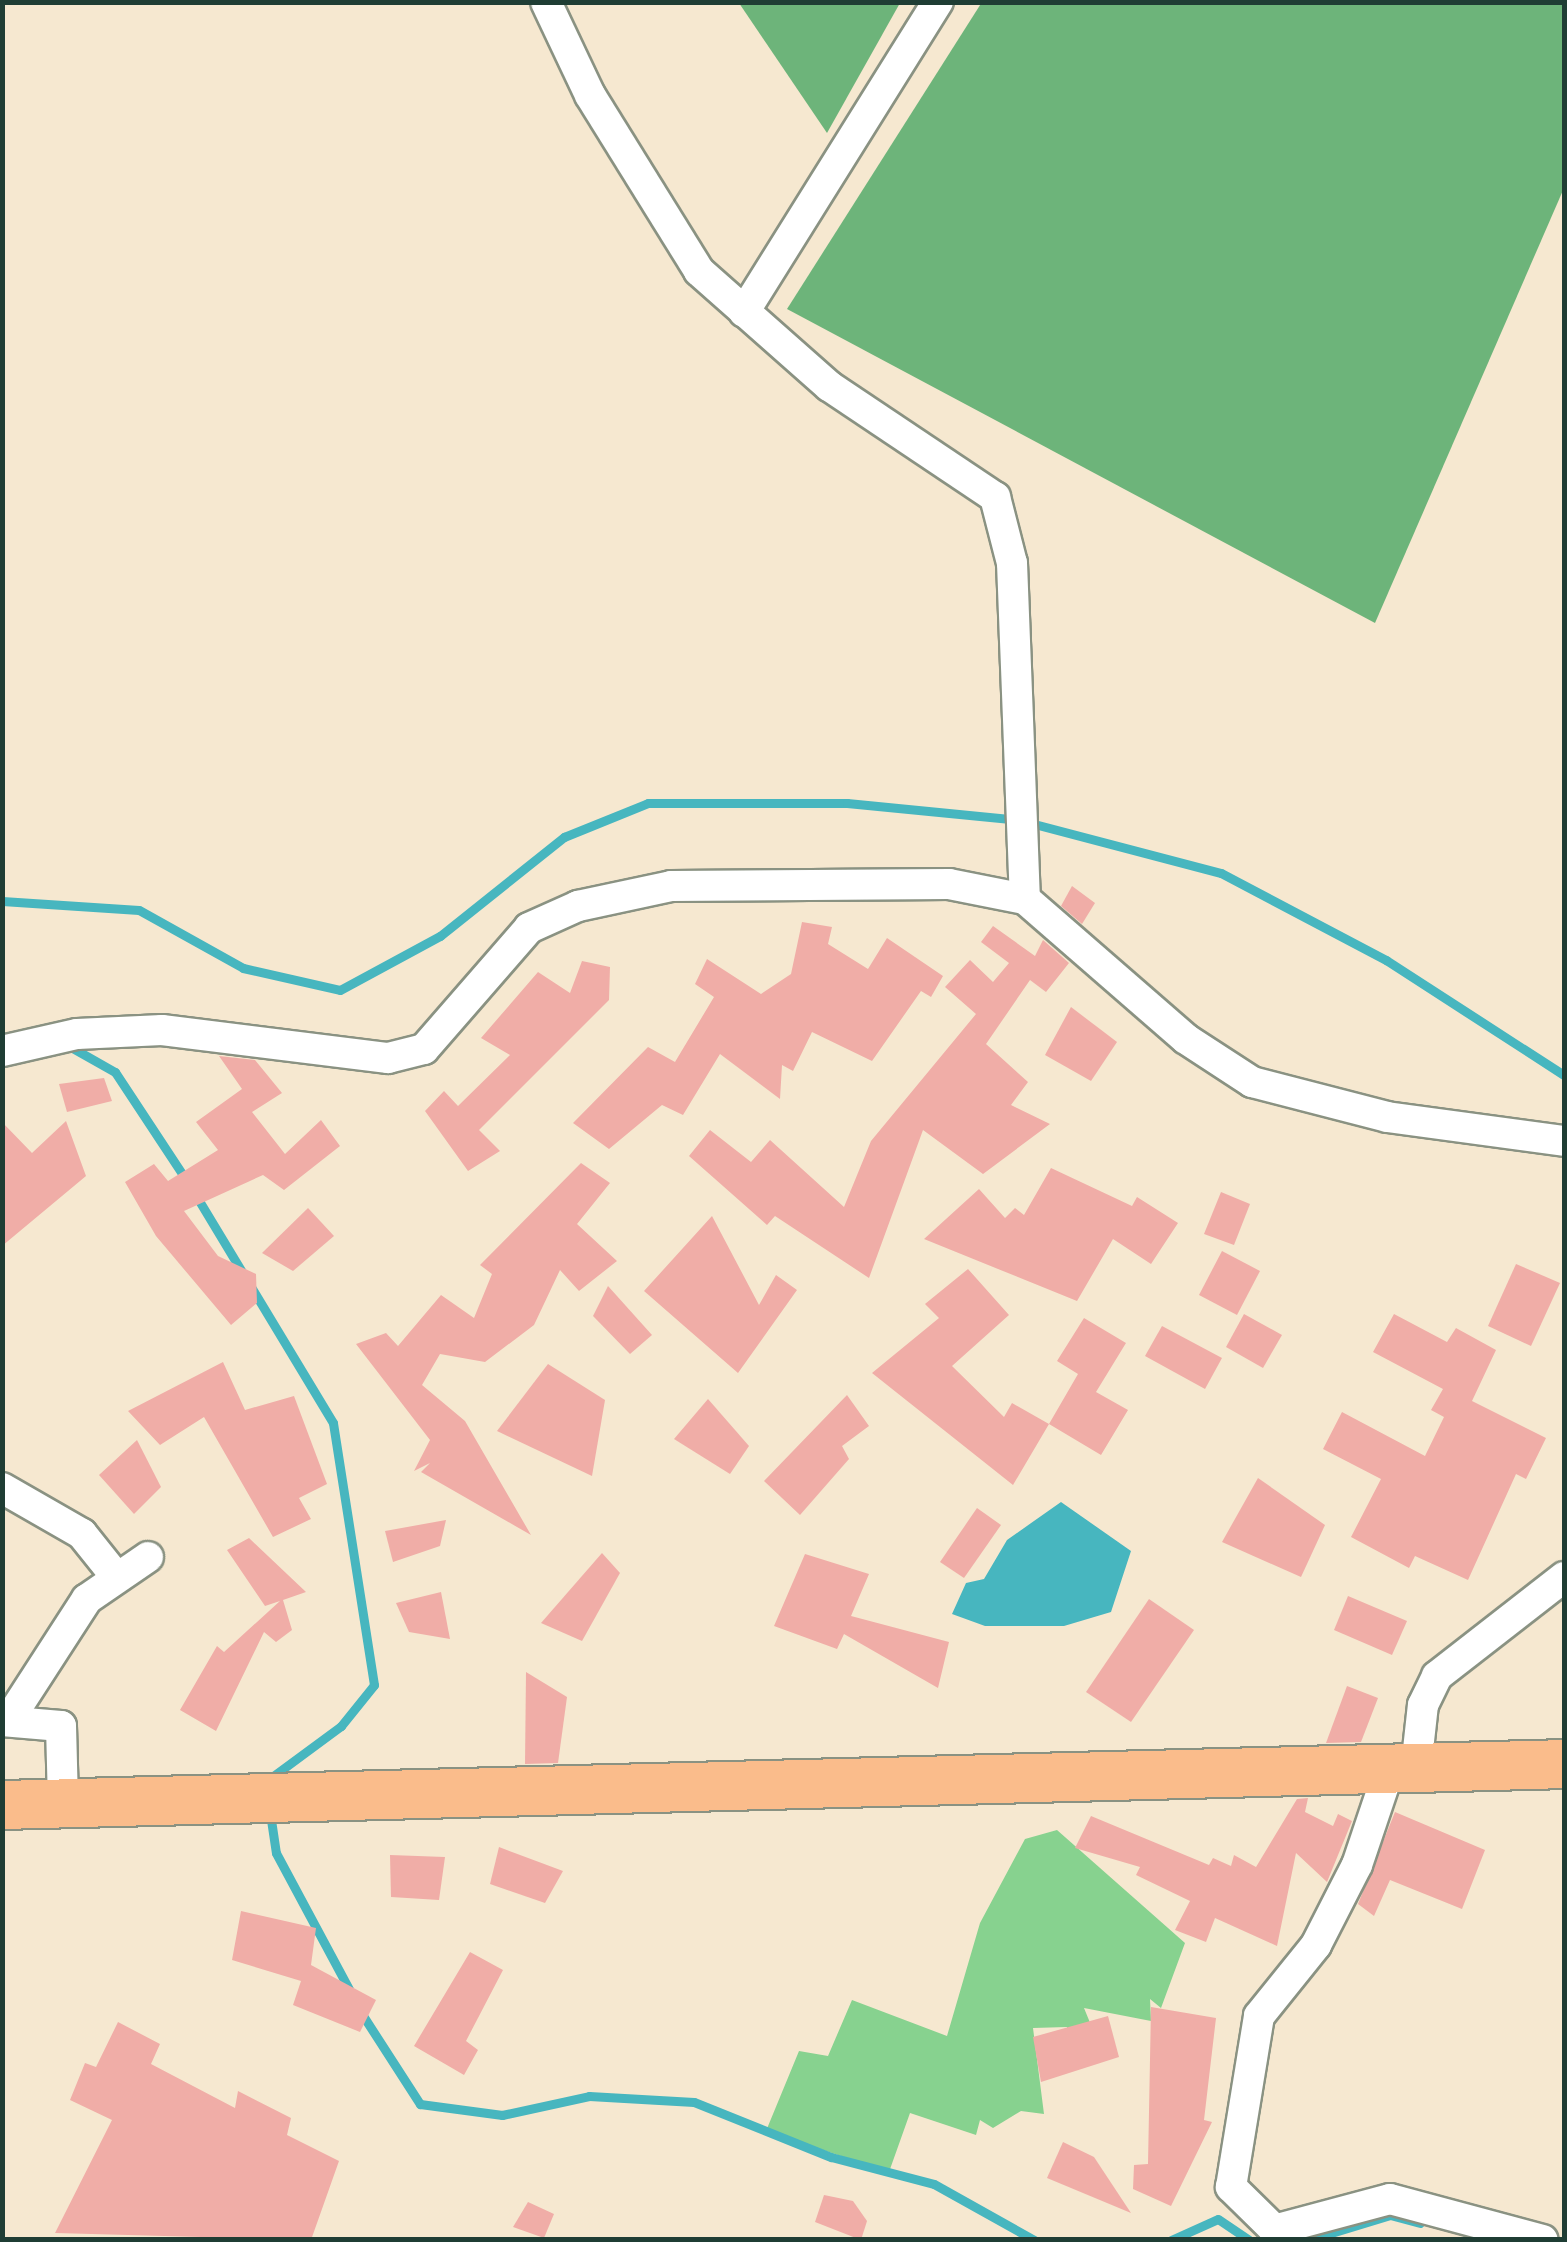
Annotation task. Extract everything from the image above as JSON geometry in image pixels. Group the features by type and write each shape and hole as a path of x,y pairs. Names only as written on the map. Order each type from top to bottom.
{"main road":[{"path":"2,1805 1564,1764"}],"street":[{"path":"546,2 678,241 744,312 829,386 996,497 1012,563 1025,900"},
{"path":"744,312 938,2"},
{"path":"2,1051 77,1034 162,1030 388,1058 424,1049 529,928 578,906 671,886 949,884 1025,900 1186,1039 1252,1082 1387,1117 1564,1141"},
{"path":"2,1488 82,1534 114,1574"},
{"path":"63,1801 61,1726 5,1721 64,1630 114,1574 148,1557"},
{"path":"1543,2240 1390,2199 1280,2236 1230,2187 1259,2016 1316,1945 1403,1768 1423,1705 1438,1676 1564,1576"}],"green space":[{"path":"982,2 1564,3 1564,188 1375,623 787,309"},
{"path":"739,3 900,3 827,133"},
{"path":"1057,1830 1185,1943 1161,2008 1150,1999 1151,2021 1084,2008 1102,2052 1071,2047 1067,2027 1033,2028 1044,2114 1021,2111 993,2128 980,2120 976,2135 910,2113 889,2172 766,2131 799,2051 828,2056 852,2000 947,2036 980,1923 1025,1839"}],"water":[{"path":"1061,1502 1131,1551 1111,1612 1064,1626 985,1626 952,1614 966,1583 984,1579 1007,1540"}],"building":[{"path":"1072,886 1095,903 1082,924 1061,906"},
{"path":"802,922 832,927 828,944 868,969 887,938 943,976 931,997 921,991 872,1061 812,1032 793,1071 782,1065 780,1099 720,1054 683,1115 662,1105 609,1149 573,1123 648,1047 675,1062 714,997 695,984 707,959 761,994 791,974"},
{"path":"993,926 1035,956 1043,940 1069,963 1046,992 1030,980 986,1044 1028,1082 1011,1105 1050,1124 983,1174 923,1130 869,1278 775,1216 767,1225 689,1156 710,1130 751,1162 770,1140 844,1207 871,1141 976,1014 945,987 970,960 993,982 1009,963 981,942"},
{"path":"582,961 610,967 609,1000 479,1130 500,1151 468,1171 425,1111 444,1091 458,1106 510,1055 481,1038 538,972 570,993"},
{"path":"1071,1007 1117,1042 1091,1081 1045,1055"},
{"path":"219,1056 255,1060 282,1093 252,1112 285,1154 321,1120 340,1146 284,1190 263,1175 184,1211 218,1256 256,1274 257,1303 231,1325 156,1236 125,1182 154,1164 168,1181 218,1150 196,1122 242,1089"},
{"path":"104,1078 112,1101 67,1112 59,1084"},
{"path":"66,1121 86,1176 2,1246 2,1122 32,1153"},
{"path":"581,1163 610,1183 577,1224 617,1261 579,1291 560,1270 534,1325 485,1362 440,1354 422,1385 465,1421 531,1535 421,1472 430,1463 414,1471 430,1440 356,1344 386,1333 398,1346 441,1295 474,1318 492,1274 480,1265"},
{"path":"1051,1168 1132,1206 1137,1197 1178,1223 1151,1264 1113,1239 1077,1301 924,1239 979,1189 1005,1218 1015,1208 1024,1215"},
{"path":"1221,1192 1250,1204 1234,1245 1204,1234"},
{"path":"308,1208 334,1236 293,1271 262,1253"},
{"path":"712,1216 759,1305 776,1275 797,1290 738,1373 644,1291"},
{"path":"1222,1251 1260,1271 1237,1315 1199,1295"},
{"path":"1516,1264 1560,1283 1531,1346 1488,1326"},
{"path":"968,1269 1009,1315 952,1366 1004,1417 1012,1403 1049,1424 1013,1485 872,1373 939,1318 925,1304"},
{"path":"608,1286 652,1335 630,1354 593,1316"},
{"path":"1244,1314 1282,1335 1263,1368 1226,1347"},
{"path":"1394,1314 1447,1342 1456,1328 1496,1350 1472,1401 1546,1438 1526,1479 1516,1474 1468,1580 1415,1556 1409,1568 1351,1537 1381,1479 1323,1449 1342,1412 1425,1456 1444,1417 1431,1410 1443,1389 1373,1352"},
{"path":"1084,1318 1126,1343 1096,1392 1128,1410 1101,1455 1049,1424 1078,1374 1057,1361"},
{"path":"1162,1326 1222,1358 1205,1389 1145,1356"},
{"path":"223,1362 245,1410 294,1396 327,1484 299,1498 311,1519 273,1537 204,1417 160,1445 128,1411"},
{"path":"548,1364 605,1400 592,1476 497,1431"},
{"path":"847,1395 869,1426 842,1446 849,1459 800,1515 764,1481"},
{"path":"708,1399 749,1446 730,1474 674,1439"},
{"path":"137,1440 161,1487 134,1514 99,1475"},
{"path":"1258,1478 1325,1525 1301,1577 1222,1542"},
{"path":"977,1508 1001,1525 964,1578 940,1562"},
{"path":"446,1520 440,1546 393,1562 385,1531"},
{"path":"249,1538 306,1592 283,1600 292,1630 276,1642 264,1632 216,1731 180,1710 217,1646 224,1652 280,1601 265,1606 227,1550"},
{"path":"602,1553 620,1573 582,1641 541,1623"},
{"path":"805,1554 869,1574 851,1616 949,1642 938,1688 844,1634 837,1649 774,1626"},
{"path":"441,1592 450,1639 409,1632 396,1603"},
{"path":"1348,1596 1407,1621 1392,1655 1334,1630"},
{"path":"1149,1599 1194,1630 1131,1722 1086,1692"},
{"path":"526,1672 567,1697 558,1763 525,1764"},
{"path":"1347,1686 1378,1698 1361,1742 1326,1743"},
{"path":"1308,1798 1305,1812 1333,1826 1338,1814 1352,1821 1327,1882 1296,1853 1277,1946 1215,1918 1206,1942 1175,1930 1190,1901 1136,1875 1140,1867 1075,1848 1091,1816 1209,1865 1213,1858 1231,1866 1234,1855 1256,1867 1297,1799"},
{"path":"1395,1812 1485,1850 1462,1909 1390,1880 1374,1916 1358,1904"},
{"path":"499,1847 563,1871 545,1903 490,1884"},
{"path":"390,1855 445,1857 439,1900 391,1897"},
{"path":"241,1911 316,1928 311,1965 376,2000 360,2032 293,2005 301,1981 232,1960"},
{"path":"470,1952 503,1970 466,2041 478,2050 464,2075 414,2046"},
{"path":"1151,2007 1216,2018 1204,2120 1212,2122 1171,2206 1133,2189 1134,2165 1148,2164"},
{"path":"1108,2016 1119,2057 1041,2082 1033,2037"},
{"path":"118,2022 160,2044 151,2064 235,2108 238,2091 291,2118 287,2135 339,2161 311,2240 55,2233 112,2120 70,2100 85,2063 96,2067"},
{"path":"1063,2142 1094,2157 1131,2213 1047,2178"},
{"path":"824,2195 853,2201 867,2221 861,2240 815,2222"},
{"path":"528,2202 554,2214 544,2238 513,2227"}],"waterway":[{"path":"2,901 139,910 243,968 340,990 440,936 564,837 648,803 847,803 1019,820 1221,873 1386,960 1564,1075"},
{"path":"69,1046 115,1072 187,1181"},
{"path":"195,1194 333,1423 374,1685 341,1726 269,1779"},
{"path":"270,1813 276,1853 351,1993"},
{"path":"360,2011 420,2104 502,2115 589,2096 694,2102 831,2157 934,2184 1034,2240"},
{"path":"1308,2240 1390,2215 1420,2223"},
{"path":"1171,2240 1218,2219 1249,2240"}]}
